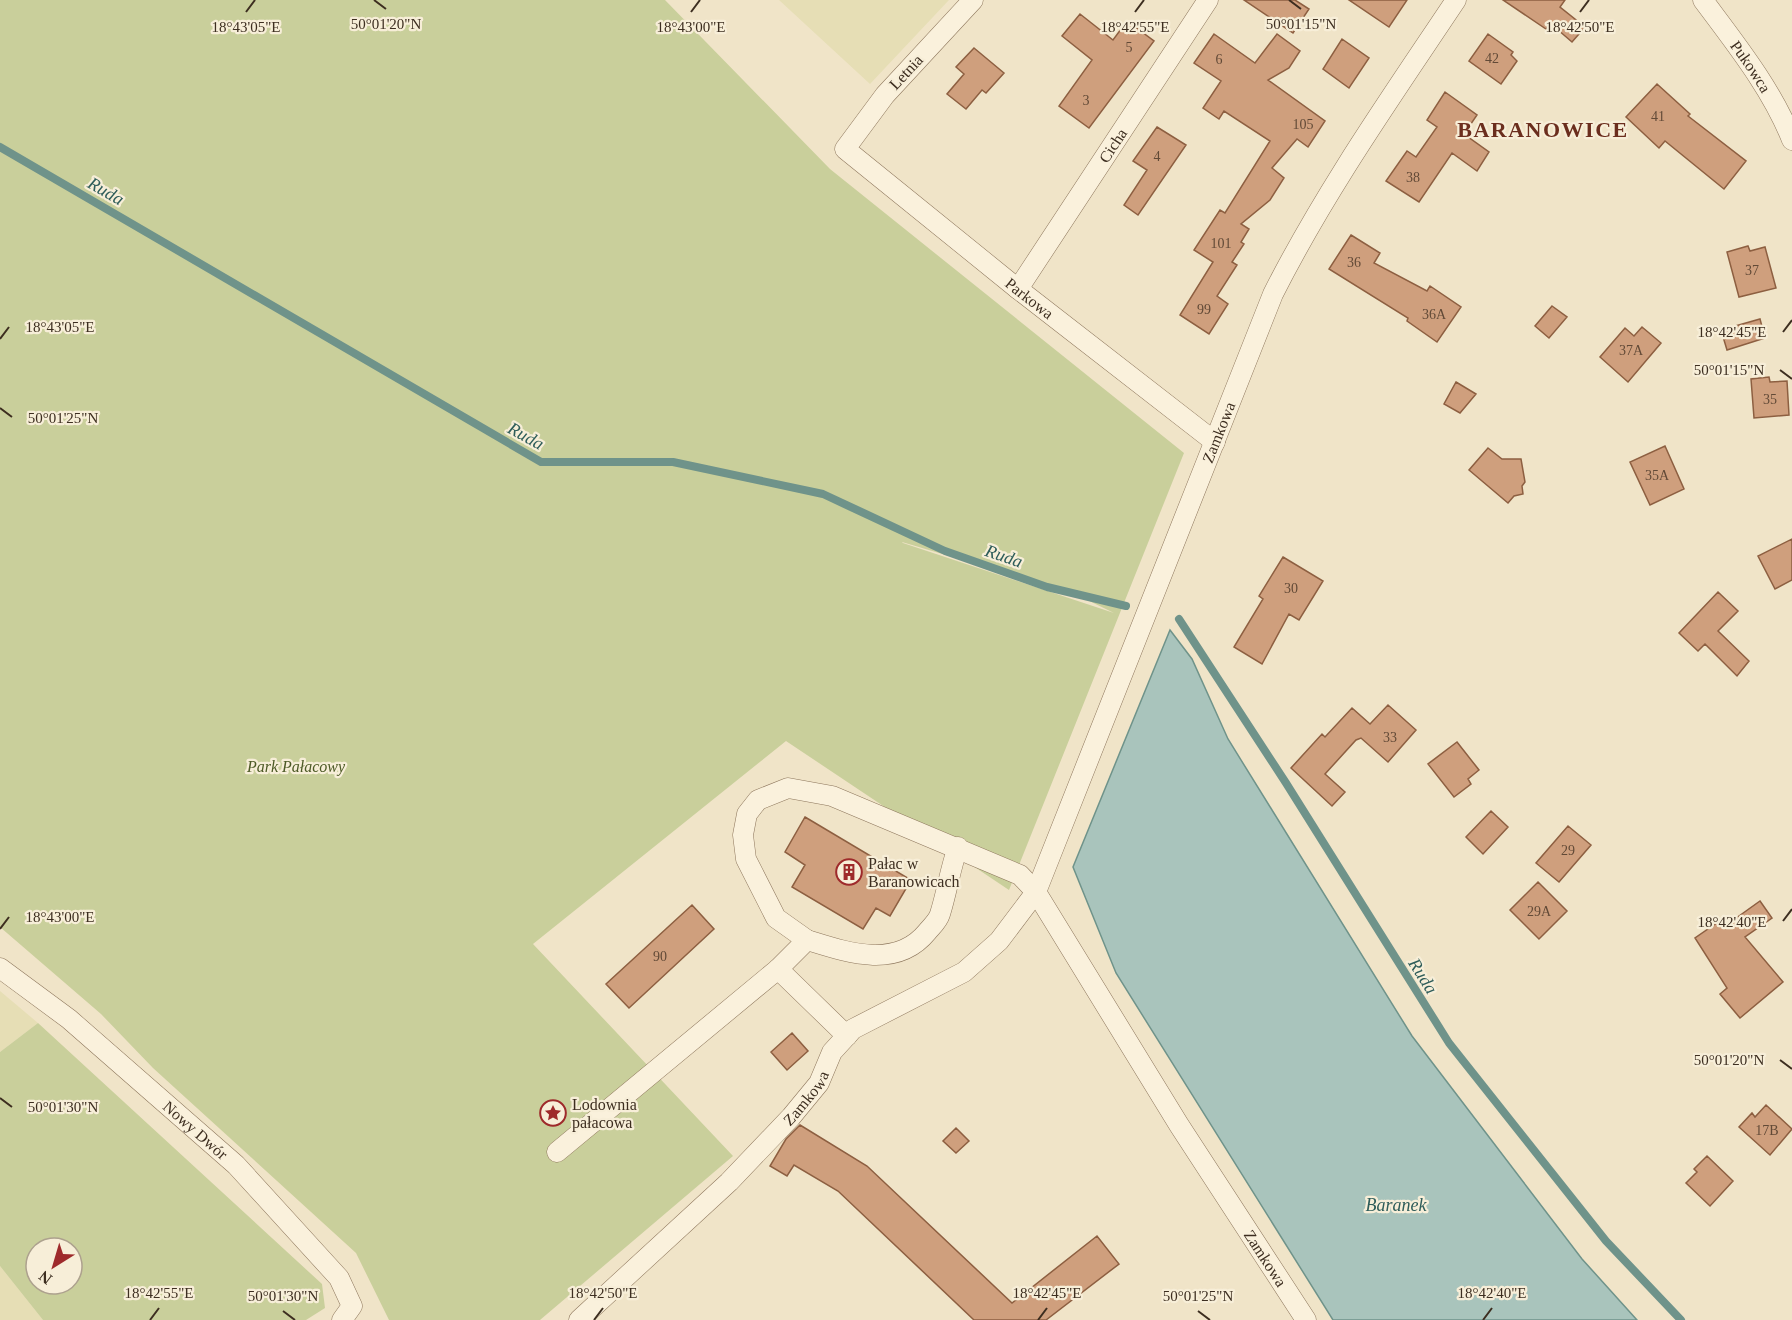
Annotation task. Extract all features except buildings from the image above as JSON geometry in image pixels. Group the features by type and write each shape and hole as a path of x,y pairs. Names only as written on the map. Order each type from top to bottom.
{"street":[{"name":"Letnia","path":"845,149 885,95 972,0"},
{"name":"Cicha","path":"1018,289 1208,0"},
{"name":"Zamkowa","path":"579,1320 729,1182 791,1117 819,1083 832,1052 853,1029 964,972 999,941 1036,892 1273,294 1301,238 1456,0"},
{"name":"Pukowca","path":"1706,1 1754,70 1784,119 1792,140"},
{"name":"Parkowa","path":"845,149 1018,289 1215,442"},
{"path":"958,848 939,916 921,939 888,956 849,953 807,940 776,918 746,859 743,835 747,814 758,801 788,788 832,796 958,848 1020,875 1036,892"},
{"name":"Zamkowa","path":"1036,892 1179,1125 1306,1320"},
{"path":"557,1152 778,969 807,940"},
{"name":"Nowy Dwór","path":"0,968 69,1019 236,1166 339,1278 352,1306 342,1320"},
{"path":"778,969 847,1036"}],"shaded area":[{"path":"779,0 949,0 870,84"},
{"path":"0,991 38,1023 0,1052"},
{"path":"0,1266 43,1320 0,1320"}],"green space":[{"name":"Park Pałacowy","path":"0,0 665,0 830,169 1184,453 1009,890 786,741 533,944 733,1156 540,1320 389,1320 356,1253 153,1068 101,1014 0,927","holes":["902,542 1073,593 1114,613"]},
{"path":"38,1023 322,1284 325,1308 306,1320 43,1320 0,1266 0,1052"}],"water":[{"name":"Baranek","path":"1170,630 1192,659 1228,739 1412,1036 1582,1259 1637,1320 1333,1320 1116,973 1073,867"}],"waterway":[{"name":"Ruda","path":"0,147 541,462 673,462 823,494 945,551 1047,587 1126,606"},
{"name":"Ruda","path":"1179,619 1286,783 1449,1043 1606,1241 1681,1320"}],"place":[{"name":"Pałac w Baranowicach","path":"849,872"},
{"name":"Lodownia pałacowa","path":"553,1113"}],"district":[{"name":"BARANOWICE","path":"1543,129"}]}
